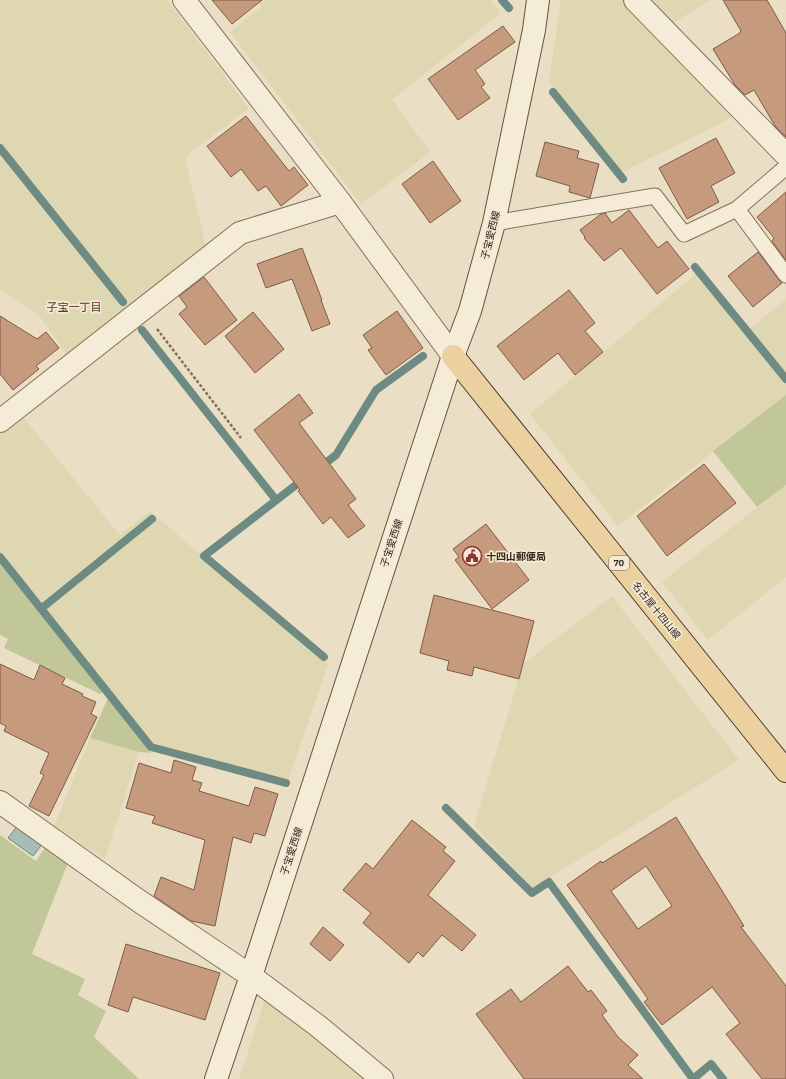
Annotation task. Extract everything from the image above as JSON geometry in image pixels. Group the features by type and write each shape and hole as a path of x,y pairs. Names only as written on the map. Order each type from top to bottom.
{"main road":[{"name":"名古屋十四山線","path":"453,356 786,771"}],"street":[{"path":"184,0 340,202 453,356"},
{"name":"子宝愛西線","path":"216,1079 453,356 470,311 494,223 534,30 538,0"},
{"path":"635,0 786,155"},
{"path":"0,421 240,233 340,202"},
{"path":"0,802 139,901 251,976 318,1026 382,1079"}],"lane":[{"path":"494,223 655,196 684,234 737,209 786,167"},
{"path":"737,209 786,275"}],"path":[{"path":"142,310 241,438"}],"shaded area":[{"path":"0,0 167,0 249,108 185,157 207,251 68,356 38,314 0,289"},
{"path":"256,0 490,0 501,13 392,100 430,152 361,204 230,32 261,7"},
{"path":"561,0 624,0 737,115 620,173 549,81"},
{"path":"646,0 711,0 671,24"},
{"path":"701,270 748,330 786,299 786,395 618,526 530,414"},
{"path":"23,417 120,535 150,511 328,664 288,781 153,744 0,553 0,434"},
{"path":"786,485 786,577 708,640 662,582"},
{"path":"612,596 739,760 533,888 474,825 523,664"},
{"path":"90,738 139,752 105,859 54,826"},
{"path":"265,999 364,1079 239,1079"}],"green space":[{"path":"786,395 786,485 757,507 713,451"},
{"path":"0,562 104,691 100,694 4,648 8,639 0,635"},
{"path":"108,698 151,753 139,752 90,738"},
{"path":"0,835 36,861 48,843 69,860 32,954 85,979 78,995 106,1011 94,1037 139,1079 0,1079"}],"water":[{"path":"18,825 43,843 33,856 8,838"}],"building":[{"path":"212,0 262,0 232,24"},
{"path":"723,0 767,0 786,33 786,137 775,126 754,90 745,95 735,85 713,49 741,31"},
{"path":"503,26 515,42 475,70 485,84 481,87 490,98 458,120 428,79"},
{"path":"246,116 289,171 294,167 308,185 281,206 266,186 258,191 241,169 231,177 207,146"},
{"path":"716,138 735,173 711,186 719,202 687,219 659,168"},
{"path":"545,142 579,151 577,158 599,164 590,198 569,192 570,186 536,176"},
{"path":"433,161 461,201 430,223 402,184"},
{"path":"786,192 786,260 772,241 774,238 757,217"},
{"path":"629,210 658,248 667,241 689,269 657,294 621,248 604,261 584,238 585,237 580,230 601,214 605,213 612,223"},
{"path":"302,248 330,324 312,331 292,279 266,288 257,264"},
{"path":"758,252 782,283 753,307 728,276"},
{"path":"204,277 237,320 205,345 179,314 187,307 179,296"},
{"path":"569,290 595,323 585,331 603,352 575,375 558,353 524,380 497,346"},
{"path":"397,311 423,348 386,375 368,350 372,348 363,335"},
{"path":"253,312 284,349 255,373 225,336"},
{"path":"0,316 37,339 46,332 59,348 36,366 39,369 13,390 0,374"},
{"path":"299,394 313,413 299,423 356,499 348,505 365,526 348,538 331,517 323,524 298,491 300,490 254,430"},
{"path":"704,464 736,503 667,556 637,516"},
{"path":"486,524 529,580 492,609 455,560 459,557 453,549"},
{"path":"434,595 534,621 519,679 474,667 472,676 447,670 449,661 420,653"},
{"path":"0,664 34,680 40,665 65,678 62,684 83,694 82,696 96,702 91,714 97,717 49,816 29,806 44,775 40,773 49,753 4,731 6,726 0,723"},
{"path":"174,760 196,767 192,780 202,783 199,791 249,806 255,787 278,794 265,836 254,833 251,843 233,837 215,926 191,921 154,896 161,877 194,890 205,840 152,823 155,816 126,808 139,763 171,773"},
{"path":"676,817 744,926 741,927 786,986 786,1079 762,1079 726,1034 740,1023 712,987 662,1025 644,1002 648,999 567,885 601,861 602,863","holes":["646,866 672,906 638,929 611,891"]},
{"path":"412,820 446,847 443,851 455,861 428,895 476,935 462,951 442,935 423,957 418,952 409,963 363,923 371,913 343,890 366,863 373,869"},
{"path":"323,927 344,945 330,961 310,944"},
{"path":"126,944 220,973 205,1020 133,997 128,1012 108,1005"},
{"path":"568,966 588,992 591,990 607,1011 602,1015 618,1037 638,1055 628,1065 643,1079 524,1079 476,1014 511,989 521,1002"}],"waterway":[{"path":"502,0 509,8"},
{"path":"553,92 623,179"},
{"path":"0,148 123,302"},
{"path":"695,267 786,379"},
{"path":"142,330 276,500"},
{"path":"319,468 336,455 376,390 423,356"},
{"path":"305,478 204,556 324,657"},
{"path":"42,608 152,519"},
{"path":"0,557 151,747 286,783"},
{"path":"446,808 532,893 549,882 693,1079 711,1064 723,1079"}],"place":[{"name":"十四山郵便局","path":"472,556"}],"district":[{"name":"子宝一丁目","path":"74,307"}]}
